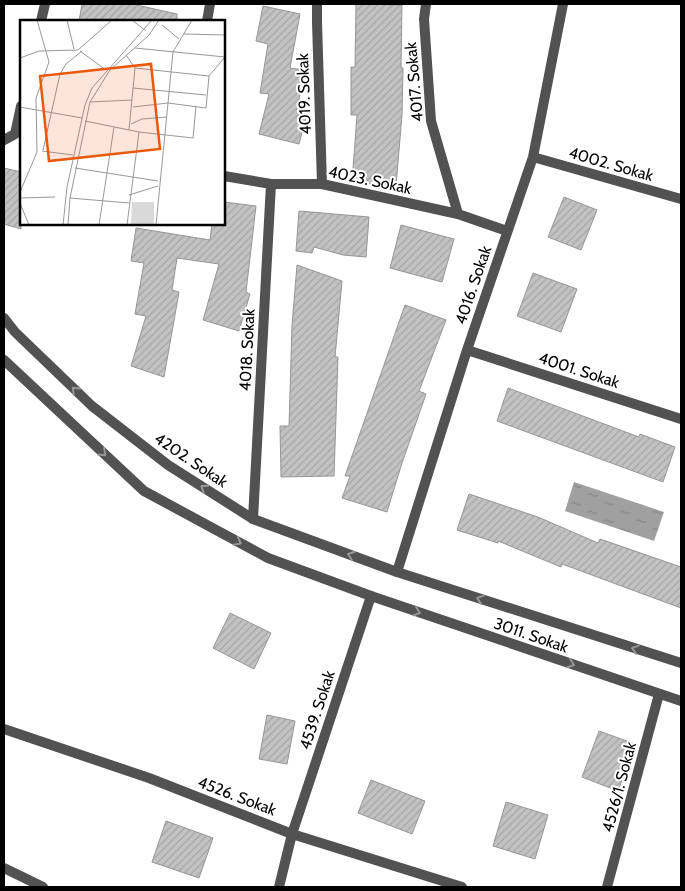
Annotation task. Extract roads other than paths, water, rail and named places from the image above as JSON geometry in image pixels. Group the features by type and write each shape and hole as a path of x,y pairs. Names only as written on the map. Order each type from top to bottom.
{"street":[{"path":"41,20 45,4"},
{"path":"207,20 210,4"},
{"name":"4019. Sokak","path":"318,4 317,31 322,184"},
{"name":"4017. Sokak","path":"426,4 424,19 431,121 458,214"},
{"name":"4016. Sokak","path":"397,572 468,350 533,157 564,4"},
{"path":"4,140 18,135 20,116"},
{"name":"4002. Sokak","path":"533,157 681,199"},
{"name":"4023. Sokak","path":"225,176 271,184 322,184 458,214 507,231"},
{"name":"4018. Sokak","path":"253,519 271,184"},
{"name":"4202. Sokak","path":"4,318 14,332 92,406 168,465 253,519 397,572"},
{"name":"4001. Sokak","path":"468,350 681,419"},
{"path":"5,364 144,491 268,558 371,596"},
{"name":"3011. Sokak","path":"397,572 681,664"},
{"name":"3011. Sokak","path":"371,596 681,701"},
{"name":"4539. Sokak","path":"279,887 292,834 371,596"},
{"name":"4526/1. Sokak","path":"607,887 660,694"},
{"name":"4526. Sokak","path":"4,729 149,778 292,834 462,887"},
{"path":"4,868 43,887"}],"water":[{"path":"574,482 664,512 654,541 565,511"}]}
